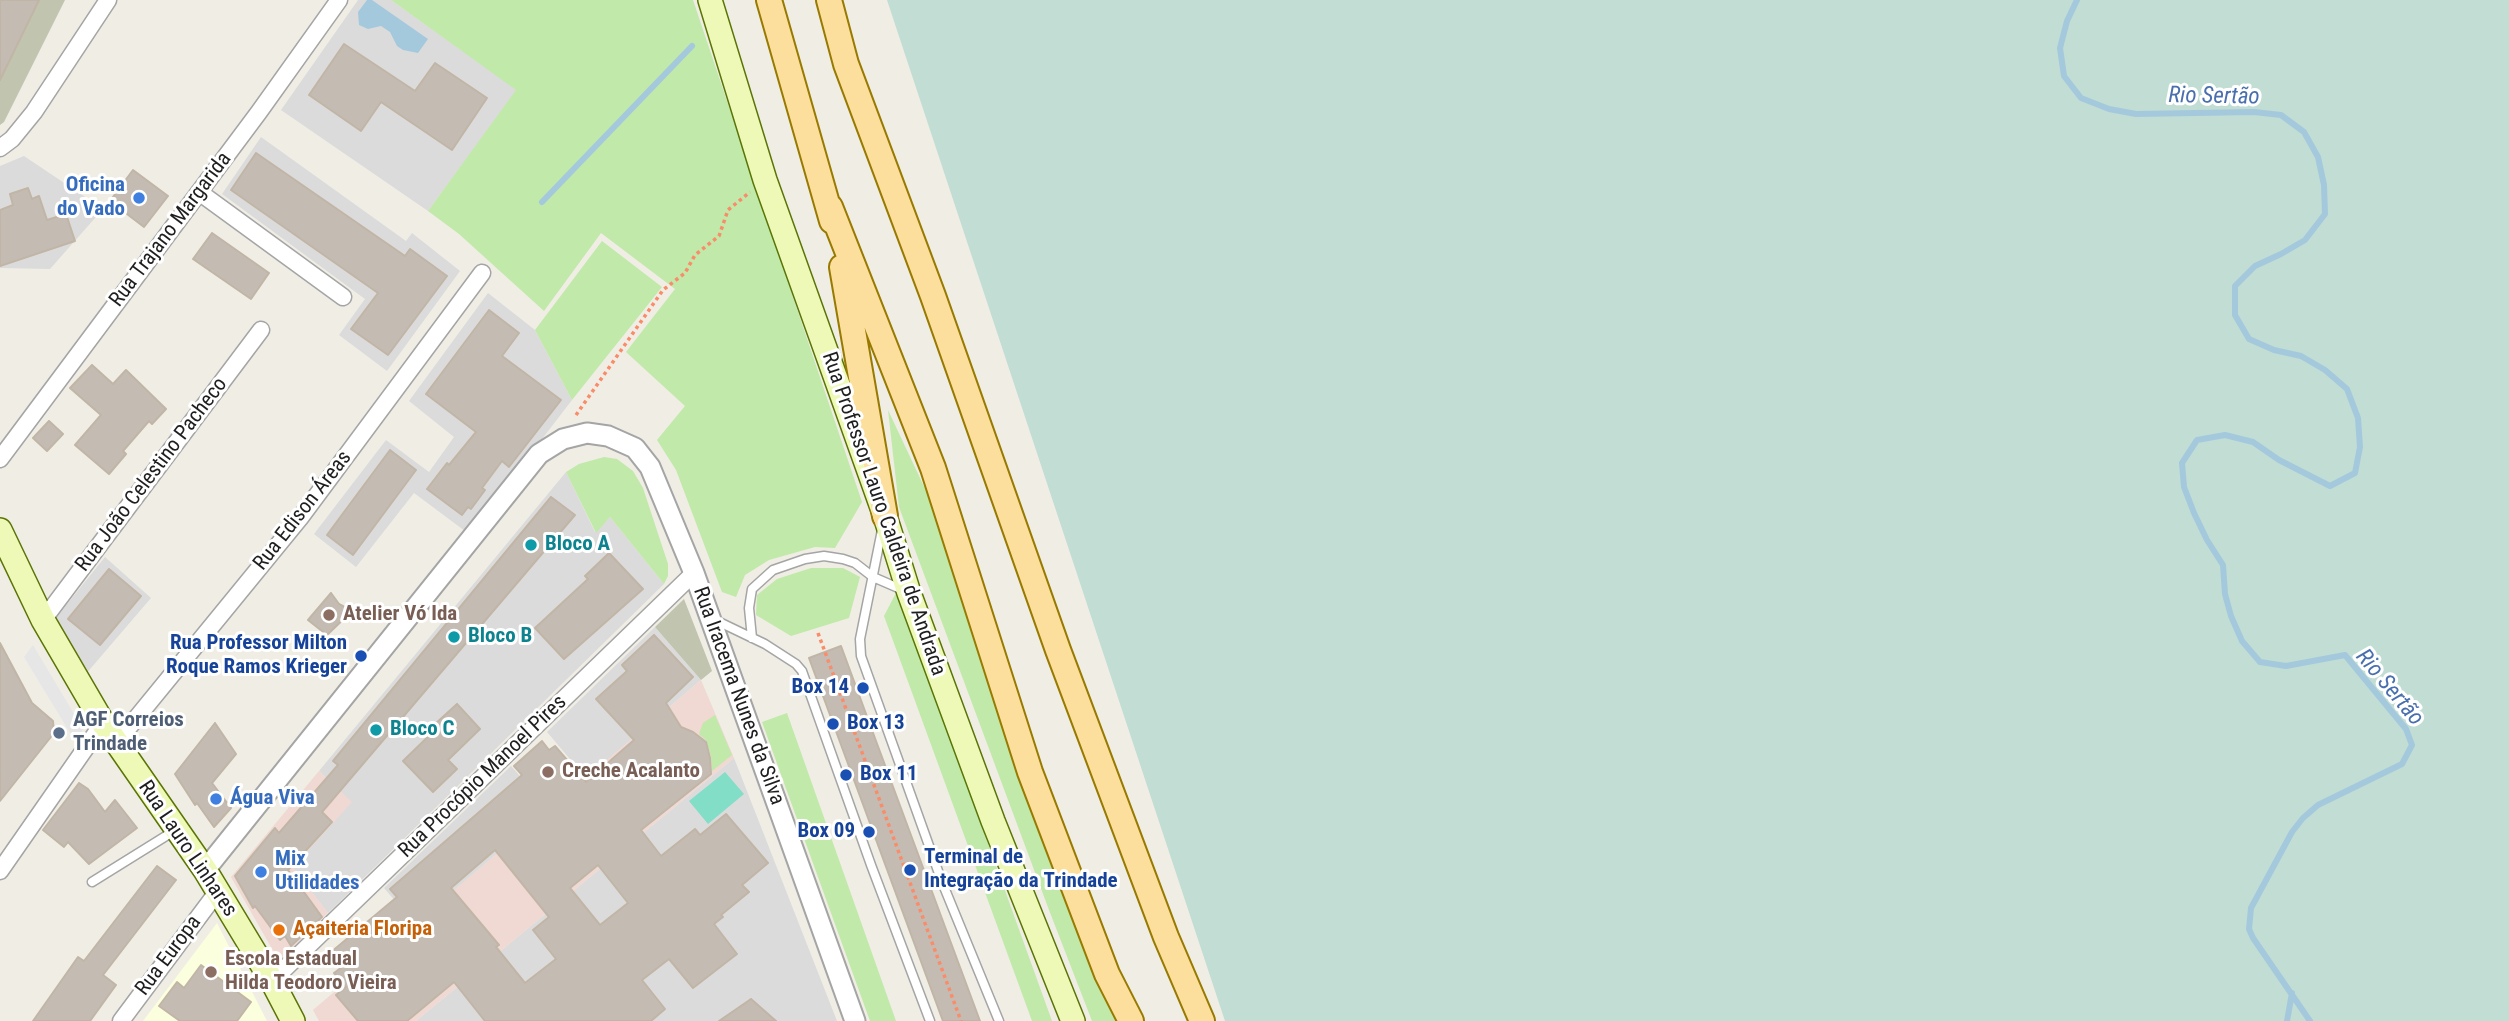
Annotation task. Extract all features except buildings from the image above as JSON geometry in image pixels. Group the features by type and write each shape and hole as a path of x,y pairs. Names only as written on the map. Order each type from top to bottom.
{"main road":[{"name":"Rua Professor Lauro Caldeira de Andrada","path":"710,0 765,180 885,516 909,593 993,821 1073,1021"},
{"path":"769,0 830,208 933,468 1030,772 1107,974 1131,1021"},
{"path":"829,0 846,64 933,296 1058,650 1166,937 1202,1021"},
{"path":"830,208 885,516"},
{"name":"Rua Lauro Linhares","path":"0,530 43,620 103,723 205,870 293,1021"}],"street":[{"path":"0,148 12,139 34,112 108,0"},
{"name":"Rua Trajano Margarida","path":"0,459 339,0"},
{"path":"199,192 342,297"},
{"name":"Rua Edison Áreas","path":"116,743 300,518 482,273"},
{"name":"Rua João Celestino Pacheco","path":"43,620 261,330"},
{"name":"Rua Iracema Nunes da Silva","path":"563,439 587,433 608,436 635,448 650,467 694,573 855,1021"},
{"path":"205,870 539,454 563,439"},
{"name":"Rua Procópio Manoel Pires","path":"272,981 694,573"},
{"path":"0,871 103,723"},
{"name":"Rua Europa","path":"121,1021 218,891"}],"lane":[{"path":"885,516 860,639 861,656 942,882 999,1021"},
{"path":"752,638 749,608 752,589 773,570 805,558 824,556 855,563 873,577 909,593"},
{"path":"710,618 752,638 796,664 802,671 930,1021"},
{"path":"92,882 176,830"}],"path":[{"path":"563,439 583,402 663,290 685,273 695,255 719,236 728,210 765,180"},
{"path":"818,633 961,1021"}],"shaded area":[{"path":"0,0 65,0 4,122 0,125"},
{"path":"358,0 391,0 517,90 428,211 281,110"},
{"path":"367,0 372,0 428,39 418,53 397,46 390,32 381,26 368,29 359,25 358,12"},
{"path":"887,0 2509,0 2509,1021 1225,1021"},
{"path":"261,137 406,241 412,233 460,271 387,371 339,335 365,299 222,194"},
{"path":"24,156 103,209 50,269 0,268 0,166"},
{"path":"488,293 535,330 572,400 469,534 414,493 356,567 314,534 386,440 429,472 454,437 409,401"},
{"path":"566,472 595,532 610,517 664,584 328,913 292,867 351,802 319,771"},
{"path":"105,557 151,598 85,675 55,619"},
{"path":"684,599 712,671 701,680 655,627"},
{"path":"655,627 701,680 586,778 547,732"},
{"path":"33,645 83,729 75,741 24,657"},
{"path":"701,680 734,758 416,1021 319,1021 313,1010"},
{"path":"734,758 837,1021 416,1021"},
{"path":"511,766 549,809 415,924 384,888"},
{"path":"319,771 352,802 293,867 328,913 279,961 231,877"},
{"name":"Escola Estadual Hilda Teodoro Vieira","path":"217,923 267,1021 143,1021"}],"green space":[{"path":"391,0 693,0 862,502 835,548 815,547 769,560 745,575 736,597 722,592 676,470 657,440 685,406 626,352 675,289 601,233 544,311 459,234 428,211 516,90"},
{"path":"602,241 662,287 572,400 535,330"},
{"path":"888,410 944,529 1122,1021 1092,1021 1049,910 899,507"},
{"path":"604,457 617,459 633,471 643,488 668,564 668,576 664,584 610,517 596,533 566,472 579,464"},
{"path":"811,568 843,568 860,577 849,618 791,636 756,615 757,595 777,579"},
{"path":"897,591 1052,1021 1032,1021 884,616"},
{"path":"787,713 896,1021 870,1021 762,722"},
{"path":"715,715 732,755 712,771 706,740 699,734 703,723"},
{"path":"725,772 744,794 708,824 689,801"}],"waterway":[{"name":"Rio Sertão","path":"2077,0 2067,21 2060,48 2064,76 2081,98 2109,109 2136,114 2254,112 2281,115 2304,132 2318,157 2324,185 2325,214 2305,240 2255,266 2235,286 2235,315 2249,339 2274,350 2301,356 2325,370 2347,389 2358,418 2360,447 2355,473 2330,486 2279,460 2253,442 2225,435 2197,440 2182,463 2184,487 2194,513 2223,565 2225,594 2242,641 2260,662 2286,666 2345,655 2406,729 2412,745 2402,764 2318,805 2303,818 2292,832 2251,908 2249,929 2253,938 2310,1021"},
{"path":"542,202 692,46"},
{"path":"2287,1021 2292,993"}],"place":[{"name":"Oficina do Vado","path":"139,198"},
{"name":"Bloco A","path":"531,545"},
{"name":"Atelier Vó Ida","path":"329,615"},
{"name":"Bloco B","path":"454,637"},
{"name":"Rua Professor Milton Roque Ramos Krieger","path":"361,656"},
{"name":"Box 14","path":"863,688"},
{"name":"Box 13","path":"833,724"},
{"name":"Bloco C","path":"376,730"},
{"name":"AGF Correios Trindade","path":"59,733"},
{"name":"Creche Acalanto","path":"548,772"},
{"name":"Box 11","path":"846,775"},
{"name":"Água Viva","path":"216,799"},
{"name":"Box 09","path":"869,832"},
{"name":"Terminal de Integração da Trindade","path":"910,870"},
{"name":"Mix Utilidades","path":"261,872"},
{"name":"Açaiteria Floripa","path":"279,930"},
{"name":"Escola Estadual Hilda Teodoro Vieira","path":"211,972"}]}
